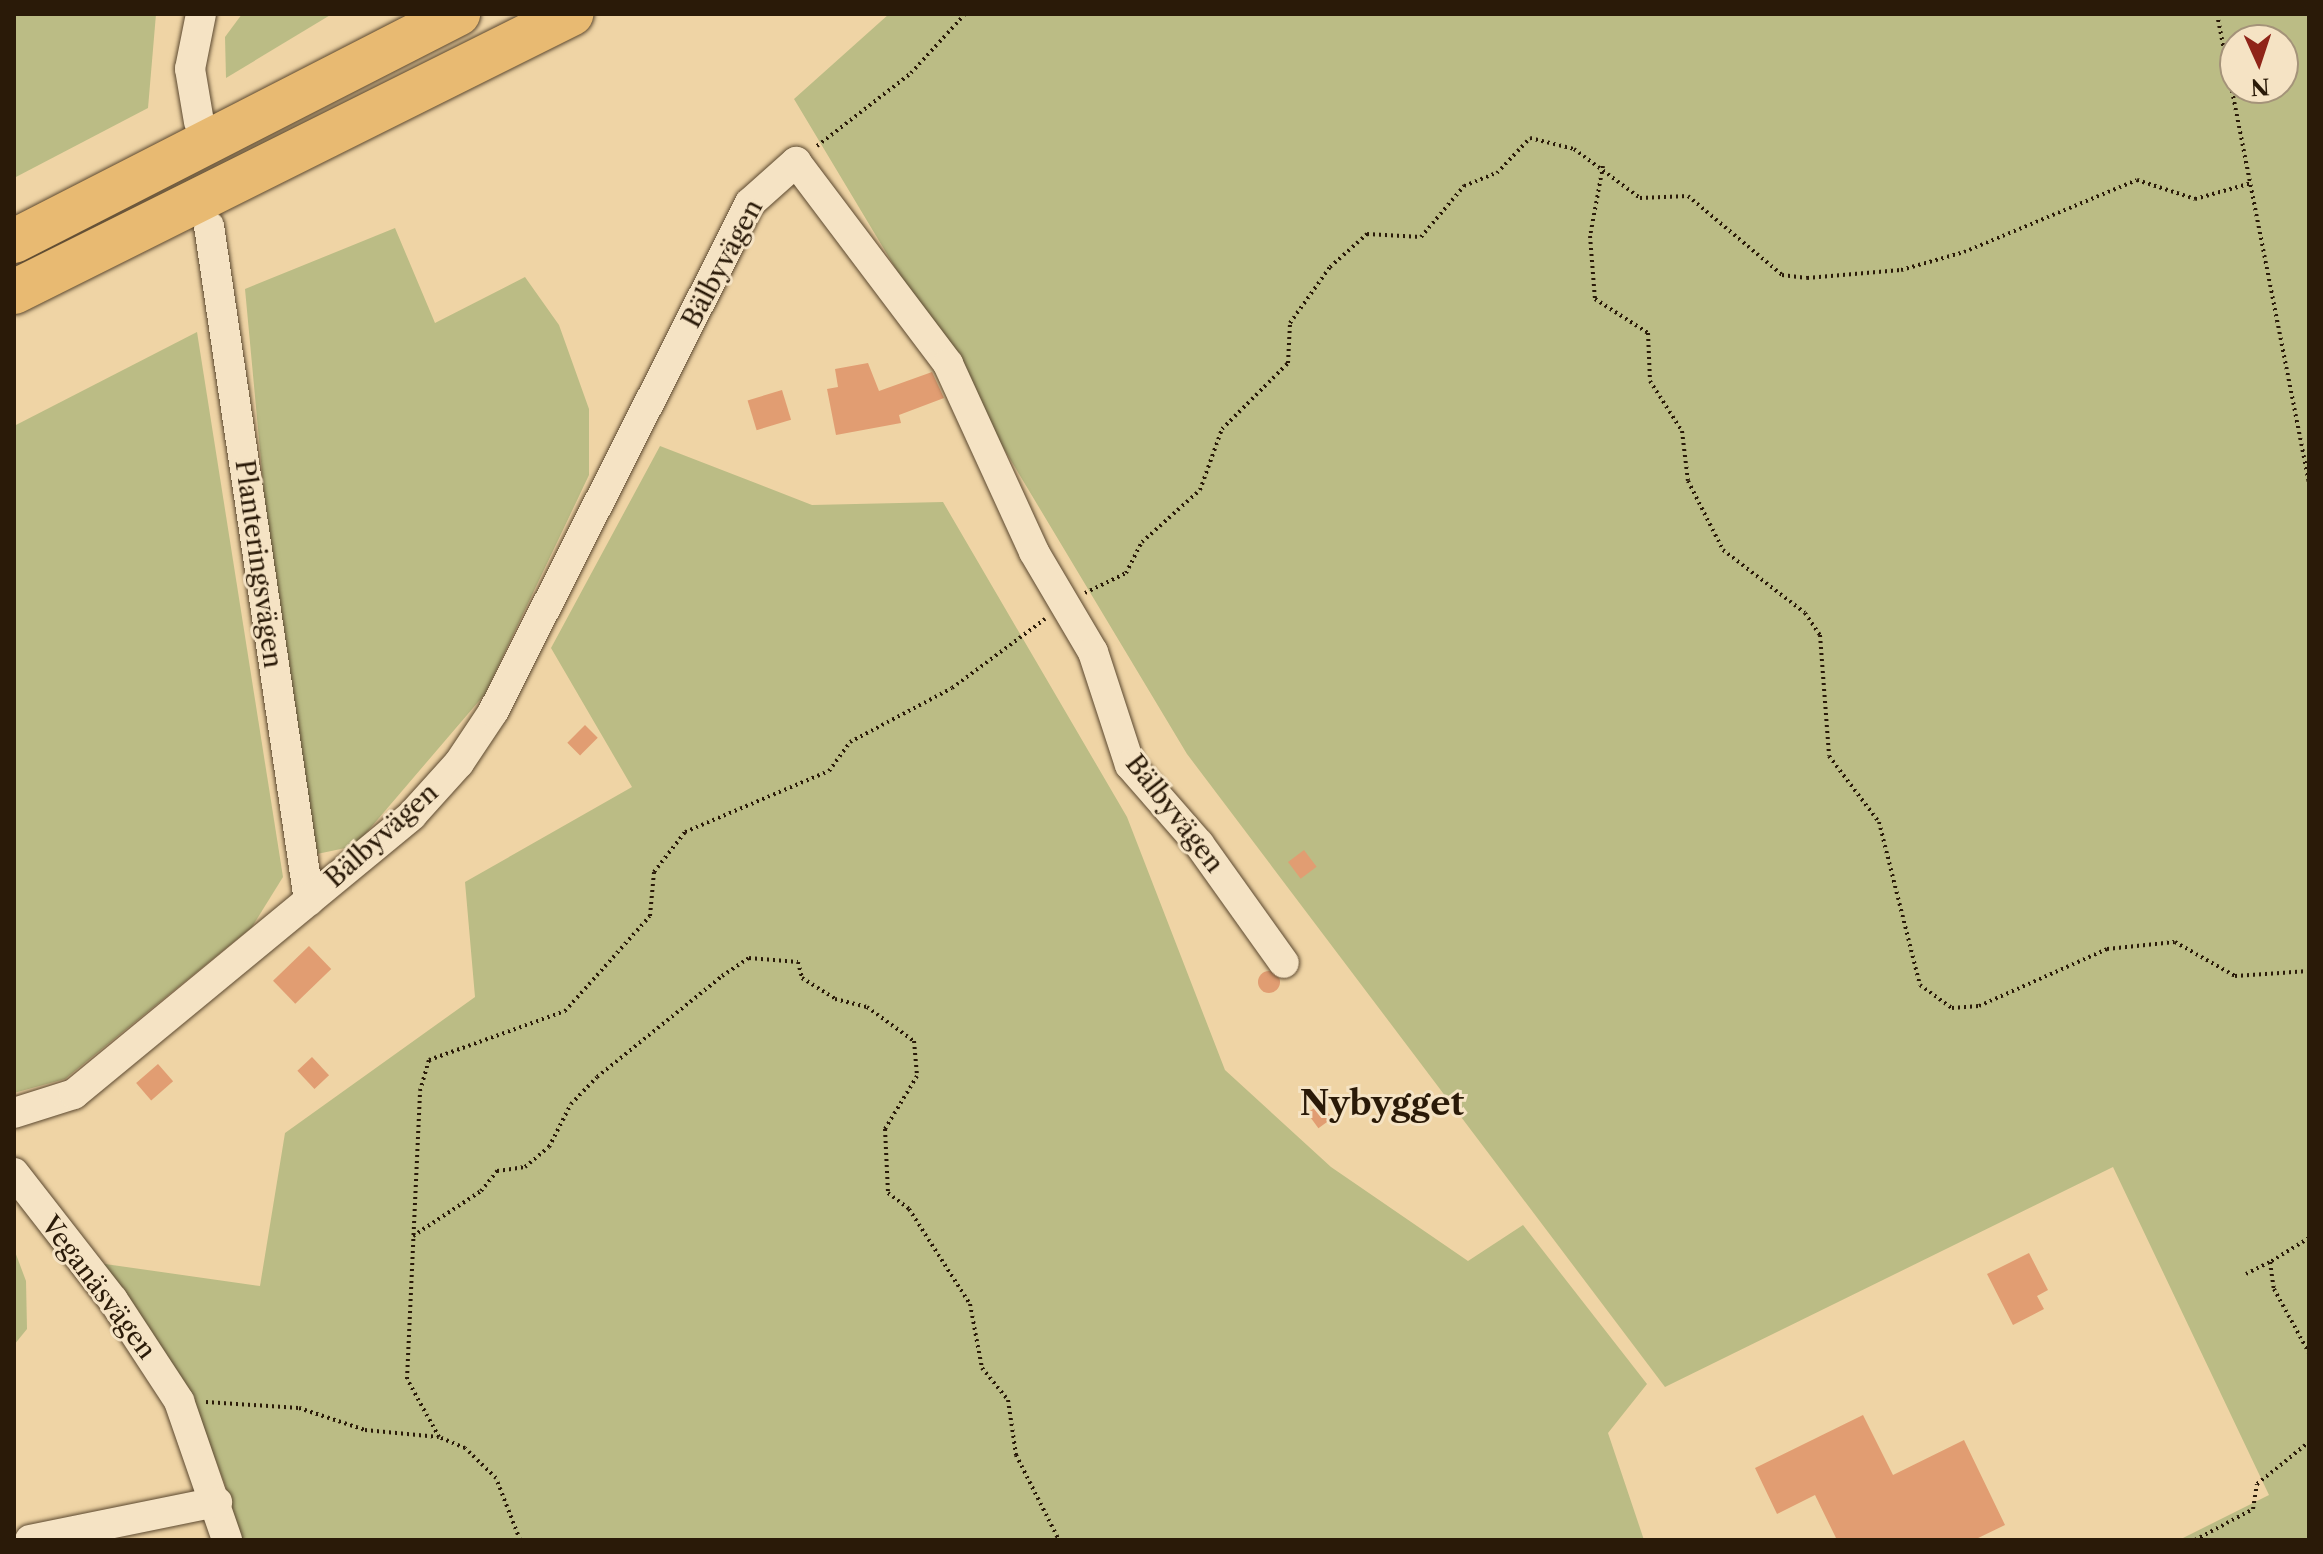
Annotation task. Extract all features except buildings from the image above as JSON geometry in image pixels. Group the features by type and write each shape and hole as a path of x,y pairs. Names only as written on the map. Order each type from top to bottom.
{"highway":[{"path":"14,241 458,14"},
{"path":"14,292 571,14"}],"street":[{"path":"199,122 190,69 201,14"},
{"name":"Bälbyvägen","path":"14,1113 74,1094 412,815 481,732 750,203 796,162 948,364 1064,602 1093,652 1130,765 1199,844 1284,963"},
{"name":"Planteringsvägen","path":"209,226 309,901"},
{"name":"Veganäsvägen","path":"14,1173 113,1300 179,1401 217,1502 227,1540"},
{"path":"30,1540 217,1502"}],"path":[{"path":"796,162 911,73 965,14"},
{"path":"2217,14 2309,483"},
{"path":"439,1437 407,1379 413,1236 422,1164 420,1091 429,1060 565,1011 650,916 654,872 685,832 829,771 850,742 952,688 1064,602 1126,573 1142,542 1190,503 1222,429 1288,363 1290,323 1330,267 1367,234 1421,237 1464,186 1497,173 1530,138 1555,140 1603,166 1640,198 1688,196 1782,275 1807,278 1901,270 1964,252 2137,180 2195,199 2252,183"},
{"path":"1603,166 1590,236 1595,299 1648,333 1650,381 1682,431 1688,481 1723,550 1805,613 1820,635 1829,756 1879,822 1920,985 1952,1008 1979,1006 2107,949 2175,942 2235,976 2309,971"},
{"path":"413,1236 481,1191 497,1171 525,1167 549,1147 571,1104 597,1077 722,976 749,958 798,962 802,978 835,999 867,1007 914,1041 917,1076 885,1129 888,1193 909,1209 970,1304 982,1368 1008,1400 1004,1411 1016,1455 1059,1540"},
{"path":"2246,1274 2309,1238"},
{"path":"2270,1262 2274,1289 2309,1353"},
{"path":"179,1401 299,1408 365,1430 439,1437 485,1463 520,1540"},
{"path":"2195,1540 2253,1509 2257,1484 2309,1442"}],"green space":[{"path":"14,14 156,14 148,108 14,178"},
{"path":"242,14 332,14 226,78 225,37"},
{"path":"889,14 2309,14 2309,1540 2179,1540 2269,1495 2113,1167 1665,1387 1187,754 794,99"},
{"path":"395,228 435,323 525,277 559,325 589,409 589,475 485,694 355,846 317,854 265,504 245,289"},
{"path":"197,332 283,877 252,927 65,1079 14,1093 14,426"},
{"path":"660,446 812,505 943,502 1127,817 1225,1070 1331,1167 1468,1261 1523,1225 1647,1384 1608,1433 1644,1540 236,1540 231,1501 197,1410 91,1262 260,1286 285,1133 475,997 465,882 632,787 551,648"},
{"path":"14,1249 26,1281 27,1329 14,1345"}],"district":[{"name":"Nybygget","path":"1382,1104"}]}
